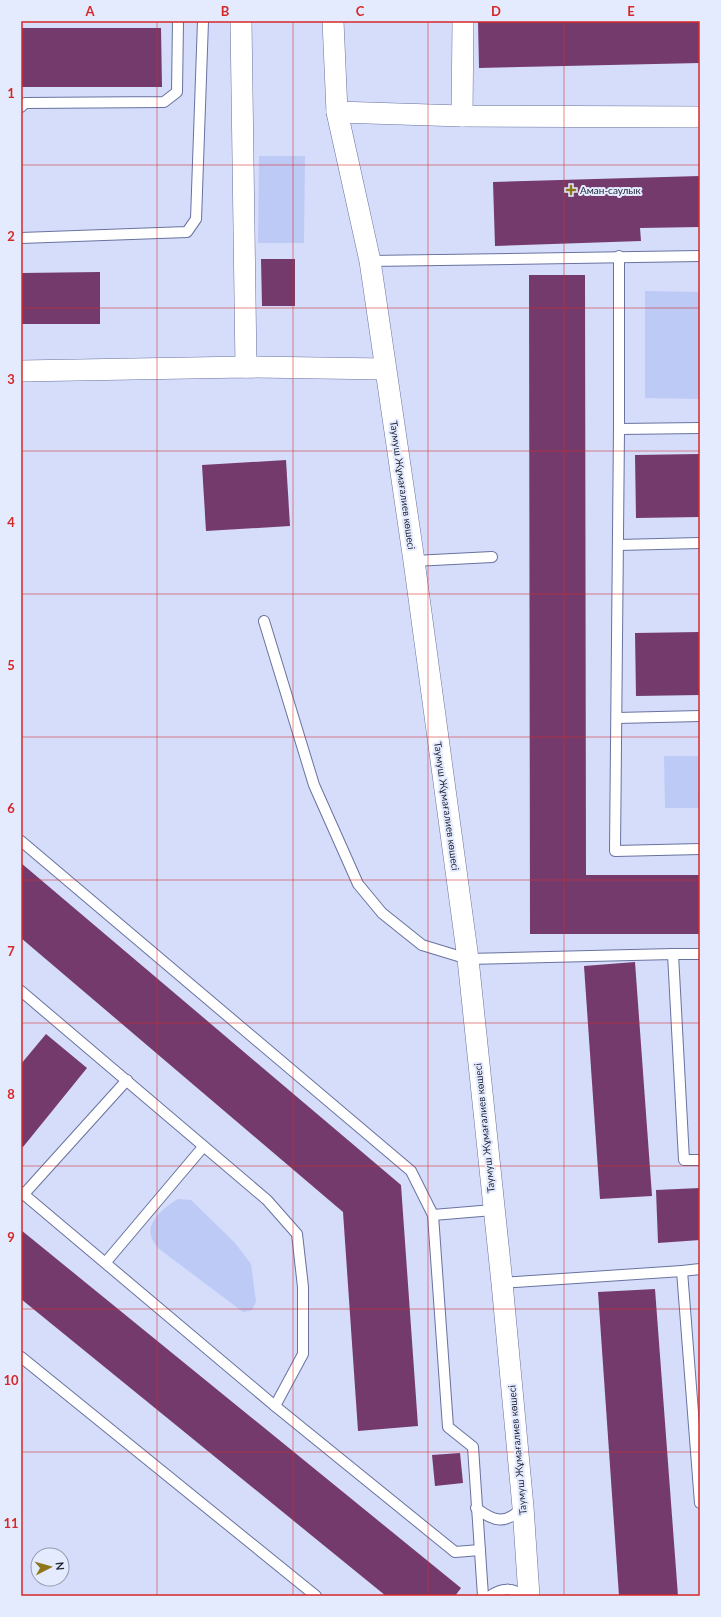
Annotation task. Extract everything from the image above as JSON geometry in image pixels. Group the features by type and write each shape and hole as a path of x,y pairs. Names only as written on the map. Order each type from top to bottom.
{"street":[{"path":"242,21 246,366"},
{"name":"Таумуш Жұмағалиев көшесі","path":"333,21 337,112 370,261 414,561 468,959 493,1210 502,1283 523,1507 529,1596"},
{"path":"462,116 463,21"},
{"path":"337,112 462,116 700,117"},
{"path":"21,371 246,366 385,369"}],"lane":[{"path":"21,107 25,103 164,102 177,92 178,21"},
{"path":"21,238 187,232 196,219 203,21"},
{"path":"370,261 619,256 700,256"},
{"path":"619,256 615,851 700,850"},
{"path":"619,429 700,428"},
{"path":"618,545 700,543"},
{"path":"414,561 492,557"},
{"path":"264,621 314,785 358,884 382,913 422,945 468,959 700,954"},
{"path":"617,718 700,716"},
{"path":"21,841 411,1171 433,1215 448,1427 473,1447 483,1596"},
{"path":"673,954 684,1160 700,1160"},
{"path":"21,992 126,1080 203,1148 267,1200 297,1234 303,1287 303,1354 275,1406"},
{"path":"126,1080 23,1193 275,1406 455,1552 480,1550"},
{"path":"106,1262 203,1148"},
{"path":"433,1215 493,1210"},
{"path":"502,1283 700,1269"},
{"path":"682,1271 700,1503"},
{"path":"21,1356 316,1596"},
{"path":"476,1508 487,1516 498,1520 513,1517 523,1507"},
{"path":"490,1596 504,1589 517,1591 523,1596"}],"shaded area":[{"path":"259,156 305,156 304,243 258,243"},
{"path":"645,291 700,292 700,399 645,398"},
{"path":"664,756 698,756 699,808 665,808"},
{"path":"178,1199 191,1200 235,1243 251,1264 256,1302 252,1310 243,1312 158,1248 154,1242 151,1236 151,1230 158,1214"}],"building":[{"path":"478,21 700,21 700,63 479,68"},
{"path":"21,28 161,28 162,87 21,87"},
{"path":"700,176 700,227 640,228 641,241 495,246 493,182"},
{"path":"261,259 295,259 295,306 262,306"},
{"path":"100,272 100,324 21,324 21,273"},
{"path":"529,275 585,275 586,875 700,875 700,934 530,934"},
{"path":"700,454 700,517 636,518 635,455"},
{"path":"286,460 290,526 206,531 202,465"},
{"path":"700,632 700,695 636,696 635,633"},
{"path":"21,863 401,1185 418,1426 358,1431 343,1212 21,938"},
{"path":"635,962 652,1196 600,1199 584,966"},
{"path":"46,1034 87,1068 23,1147 21,1146 21,1064"},
{"path":"700,1188 700,1240 658,1243 656,1190"},
{"path":"21,1230 461,1588 455,1596 386,1596 21,1299"},
{"path":"655,1289 678,1596 619,1596 598,1292"},
{"path":"460,1453 463,1483 435,1486 432,1455"}],"place":[{"name":"Аман-саулык","path":"571,190"}]}
